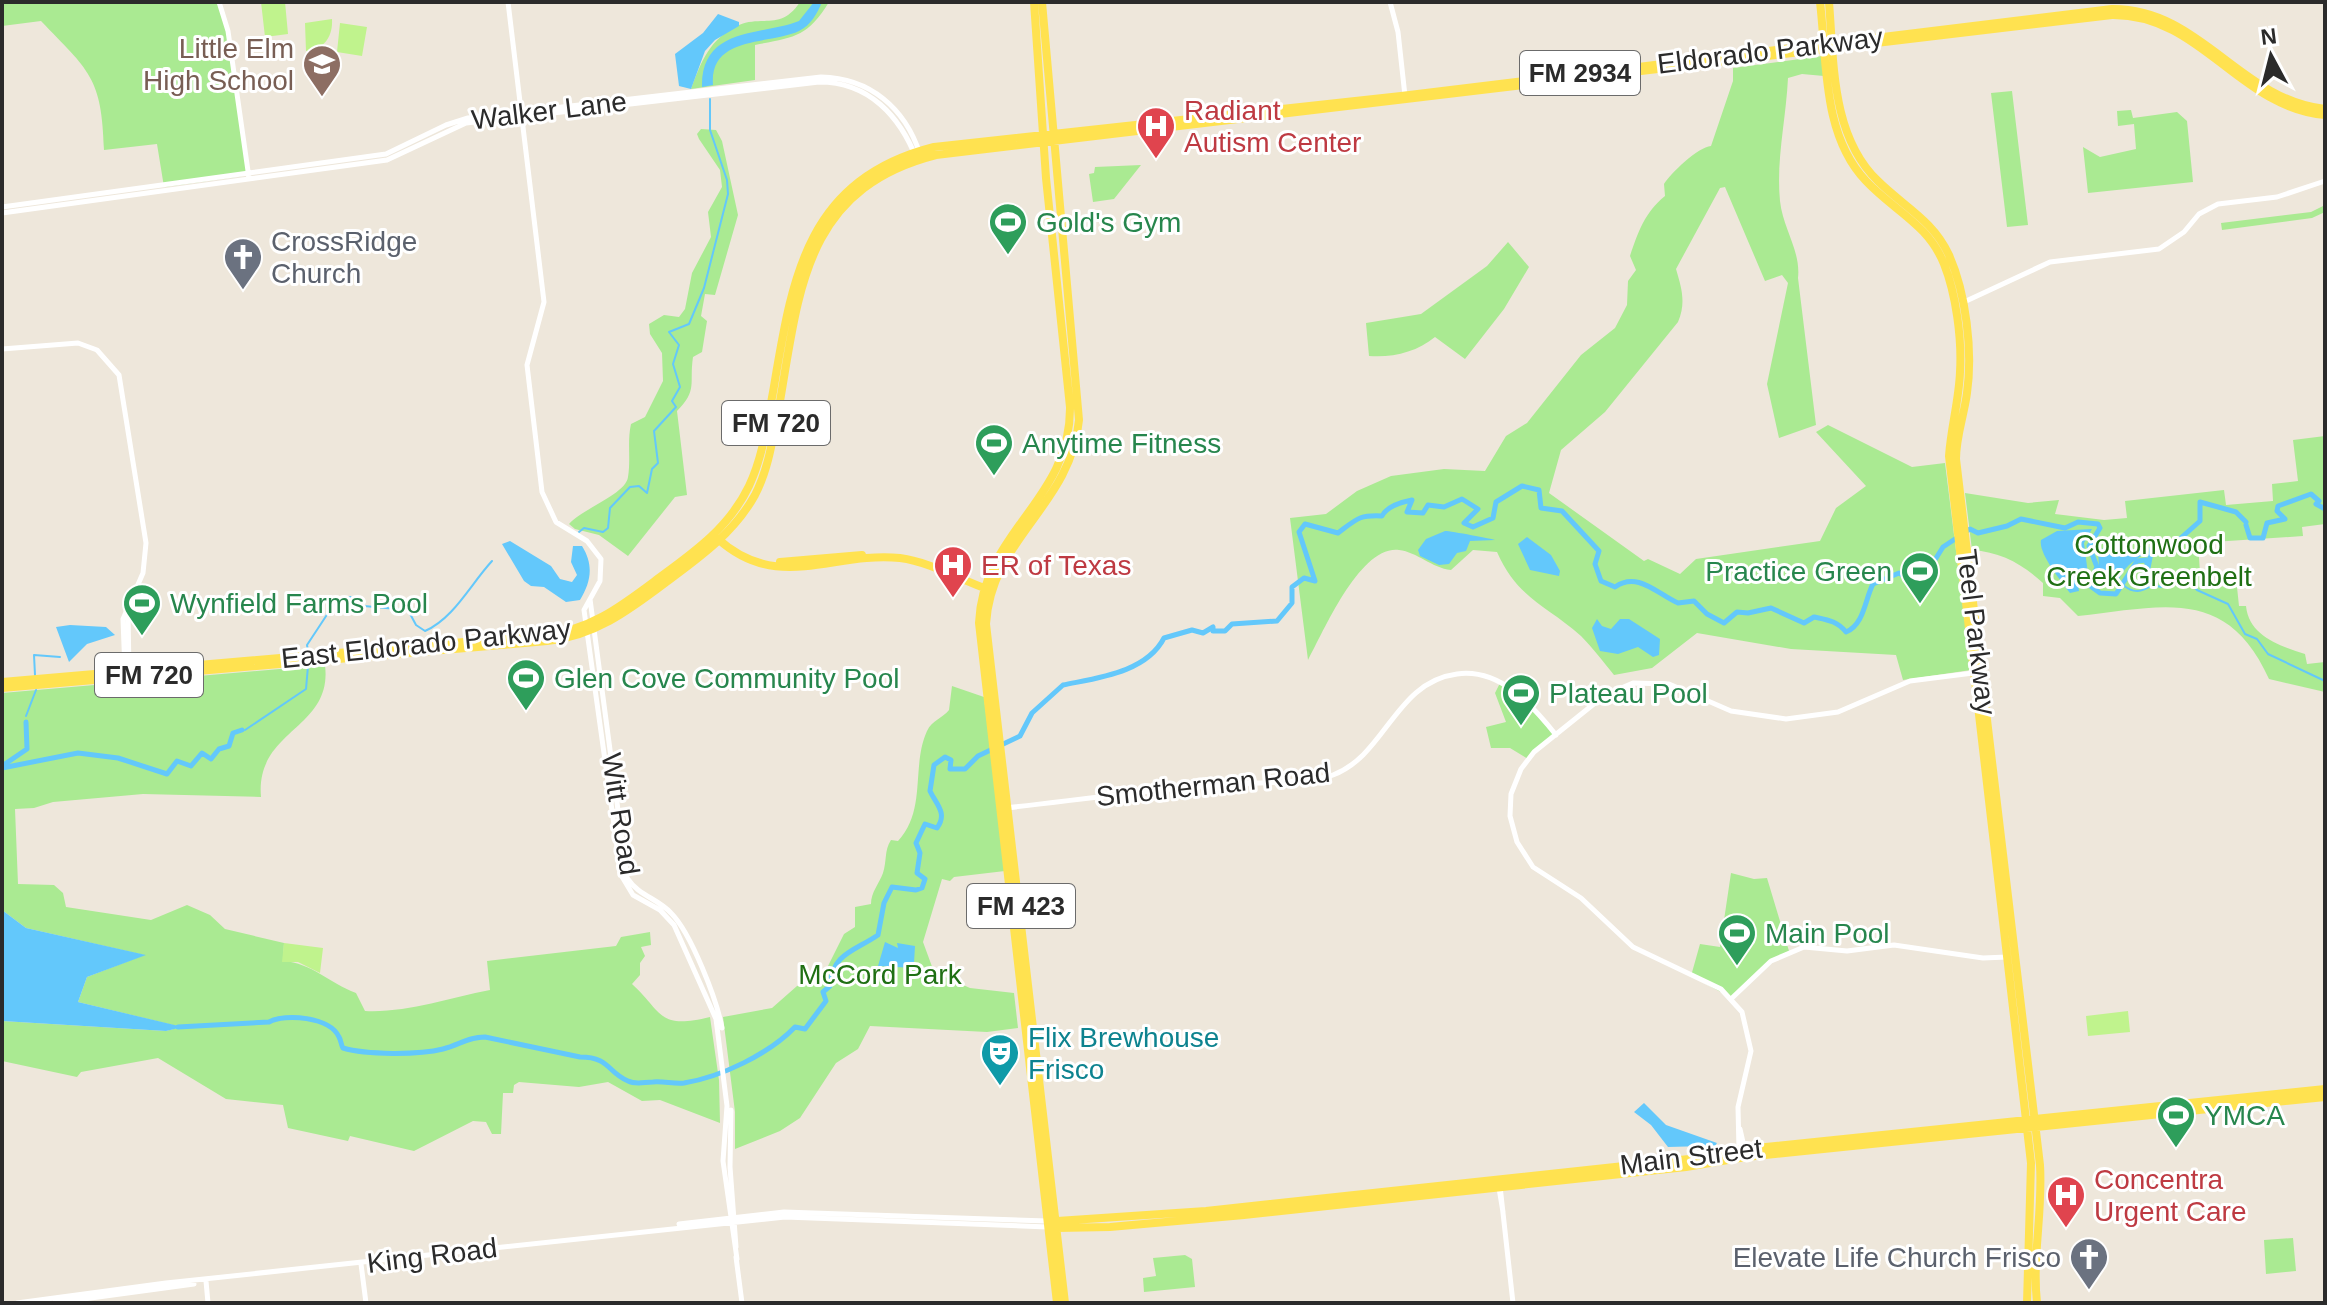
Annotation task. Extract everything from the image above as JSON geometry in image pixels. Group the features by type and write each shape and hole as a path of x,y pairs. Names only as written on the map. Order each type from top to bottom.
{"main road":[{"name":"FM 423","path":"1034,2 1041,28"},
{"name":"FM 423","path":"1042,2 1049,138 1066,319 1069,431 1059,470 1044,500 989,587 979,623 991,686 1053,1224 1065,1303"},
{"name":"Teel Parkway","path":"1820,2 1836,108 1850,151 1867,182 1917,212 1940,239 1956,274 1961,371 1949,439 2030,1124 2036,1184 2034,1268 2037,1303"},
{"name":"Teel Parkway","path":"1829,2 1829,46"},
{"name":"Eldorado Parkway","path":"1049,138 1405,99 2128,9 2160,16 2193,33 2276,97 2325,109"},
{"name":"Eldorado Parkway","path":"2091,14 2128,15 2156,21 2190,39 2273,102 2325,115"},
{"name":"East Eldorado Parkway","path":"2,682 321,657 589,629 681,567 719,536 753,498 767,465 805,272 819,240 837,214 861,191 918,156 980,145 1049,138"},
{"path":"719,536 752,556 779,562 875,557 908,560 989,587"},
{"name":"Teel Parkway","path":"1963,545 1973,673 2011,957"},
{"name":"East Eldorado Parkway","path":"2,688 127,672"},
{"name":"Main Street","path":"2279,1098 2325,1089"},
{"name":"Main Street","path":"1053,1224 1110,1227 1742,1153 2279,1098 2325,1097"},
{"name":"FM 423","path":"1053,1224 1057,1303"},
{"name":"Teel Parkway","path":"2027,1303 2025,1259 2034,1228"}],"street":[{"path":"219,2 228,31 249,177"},
{"path":"508,2 522,114"},
{"path":"1390,2 1398,32 1405,99"},
{"name":"Walker Lane","path":"2,210 120,198 386,154 451,122 827,82 863,92 889,110 918,156"},
{"name":"Witt Road","path":"522,114 544,302 527,365 542,492 556,522 587,541 601,559 602,574 590,598 589,629 627,878 633,888 650,902 672,913 716,1019 723,1049 729,1109 723,1161 742,1303"},
{"path":"1957,301 1980,295 2050,262 2159,249 2180,235 2205,210 2218,204 2285,195 2325,181"},
{"name":"Walker Lane","path":"2,210 14,206 198,185"},
{"path":"120,198 164,187"},
{"path":"66,202 90,197"},
{"path":"2,349 78,343 97,350 119,375 146,543 143,573 128,610 125,632 127,672"},
{"path":"1742,1153 1738,1107 1751,1045 1745,1019 1732,998 1715,985 1633,947 1581,898 1550,881 1524,854 1512,825 1511,794 1527,760 1605,695 1633,683 1669,684 1731,711 1786,719 1848,709 1910,681 1973,673"},
{"name":"Smotherman Road","path":"1005,808 1154,790 1331,776 1362,757 1393,714 1414,694 1435,681 1456,674 1484,676 1500,683 1533,707 1556,735"},
{"path":"1732,998 1771,961 1804,947 1847,951 1894,945 1983,958 2011,957"},
{"path":"1500,1182 1500,1208 1513,1303"},
{"name":"King Road","path":"17,1303 732,1219 879,1216 1053,1224"},
{"path":"361,1264 366,1303"},
{"path":"206,1281 208,1303"},
{"name":"King Road","path":"54,1303 69,1298"}],"green space":[{"path":"2,2 218,2 227,26 249,175 164,187 157,144 104,150 96,90 82,65 41,21 2,26"},
{"path":"261,2 285,2 288,34 265,37"},
{"path":"800,2 829,2 814,23 798,34 755,45 755,80 691,89 703,60 729,30 747,22 771,21 786,16"},
{"path":"332,19 326,41 318,48 306,51 305,23"},
{"path":"340,23 367,27 362,56 337,52"},
{"path":"1822,56 1824,76 1802,74 1788,78 1779,170 1782,211 1797,259 1816,425 1779,438 1767,384 1788,283 1782,275 1765,281 1725,187 1720,188 1676,269 1682,296 1678,322 1605,412 1561,450 1549,493 1644,561 1648,559 1680,574 1696,559 1820,541 1836,508 1866,486 1816,432 1828,425 1912,467 1945,463 1971,670 1903,680 1896,655 1791,649 1697,633 1652,668 1614,675 1581,636 1523,591 1497,552 1473,550 1451,570 1399,550 1385,552 1371,561 1345,592 1308,660 1290,518 1326,514 1357,491 1391,476 1444,469 1485,471 1506,436 1527,423 1581,355 1615,328 1627,305 1628,281 1636,270 1630,256 1639,231 1652,209 1665,196 1667,179 1692,156 1711,146 1733,81 1733,68"},
{"path":"2012,91 2028,225 2007,227 1991,93"},
{"path":"2131,110 2133,118 2177,112 2187,121 2193,182 2088,193 2083,147 2100,157 2136,149 2134,124 2118,126 2117,111"},
{"path":"701,129 716,130 722,141 738,215 715,295 705,294 701,316 707,321 702,352 693,357 690,392 677,411 687,495 675,497 628,556 599,535 575,529 569,524 625,483 629,470 631,424 645,417 663,381 662,353 650,334 649,324 664,315 679,317 685,309 692,273 711,237 708,212 722,187 720,170 697,134"},
{"path":"1141,165 1114,199 1093,202 1089,174 1094,173 1095,167"},
{"path":"2325,205 2325,212 2312,218 2222,230 2221,223 2311,212"},
{"path":"1508,242 1529,267 1504,309 1465,359 1435,337 1404,353 1369,356 1366,323 1421,314 1487,266"},
{"name":"Cottonwood Creek Greenbelt","path":"2325,436 2325,524 2302,527 2303,536 2198,543 2200,573 2207,575 2214,586 2237,587 2239,606 2246,606 2248,616 2259,632 2276,643 2305,654 2307,664 2325,662 2325,692 2269,679 2252,649 2233,628 2212,615 2164,607 2078,616 2060,598 2043,596 2043,583 2019,565 2002,556 1972,550 1965,493 2028,503 2059,500 2055,514 2104,520 2127,518 2125,501 2224,490 2226,505 2273,501 2272,484 2298,481 2293,440"},
{"path":"325,665 324,687 318,703 270,757 262,774 261,797 143,794 53,802 34,808 15,809 18,884 54,885 63,893 66,907 151,920 187,905 210,915 225,929 284,943 283,961 303,965 356,993 365,1011 412,1007 490,990 487,961 616,946 621,937 650,932 651,945 641,947 645,956 640,963 640,975 632,984 670,1020 710,1017 719,1080 720,1123 660,1100 642,1101 608,1082 579,1087 519,1082 514,1085 513,1093 503,1093 501,1134 492,1134 486,1122 473,1121 414,1151 350,1136 348,1141 288,1128 283,1105 226,1099 158,1058 81,1072 77,1077 2,1061 2,1021 166,1031 181,1027 78,1002 87,977 144,955 26,928 2,910 2,693"},
{"path":"1500,683 1516,693 1556,735 1528,759 1510,748 1491,748 1486,727 1506,722 1495,693"},
{"name":"McCord Park","path":"952,686 984,697 1005,871 954,877 950,881 942,879 923,942 934,972 970,988 1014,993 1018,1028 987,1032 870,1026 858,1049 836,1063 800,1118 780,1131 735,1149 735,1112 723,1017 772,1008 797,986 821,980 844,934 855,927 855,907 871,904 891,840 898,841 913,816 922,745 929,727 949,710"},
{"path":"1731,873 1754,879 1767,878 1789,951 1779,956 1732,998 1691,976 1700,944 1720,947"},
{"path":"284,943 323,948 320,973 298,962 282,962"},
{"path":"2128,1011 2130,1032 2088,1036 2086,1016"},
{"path":"2293,1238 2296,1271 2266,1274 2264,1240"},
{"path":"1185,1255 1192,1259 1195,1287 1144,1292 1143,1278 1156,1276 1153,1258"}],"water":[{"path":"814,2 822,2 813,19 803,29 731,50 721,57 714,69 713,85 702,87 704,67 722,43 799,21"},
{"path":"718,14 739,22 739,26 715,40 705,51 691,89 679,86 675,54 703,33"},
{"path":"2092,529 2084,543 2088,574 2078,585 2079,591 2070,593 2046,559 2041,540 2057,531"},
{"path":"1445,531 1495,540 1470,541 1466,551 1457,553 1449,564 1439,565 1420,556 1418,550 1426,539"},
{"path":"1527,537 1551,555 1560,571 1559,576 1530,570 1518,544"},
{"path":"510,541 551,566 560,579 572,582 577,575 571,562 573,546 582,546 590,573 580,600 566,602 544,587 531,586 524,581 502,544"},
{"path":"2126,546 2135,552 2149,547 2126,568 2119,579 2100,585 2098,550"},
{"path":"1597,619 1602,626 1611,629 1620,619 1629,619 1660,639 1659,655 1653,657 1638,647 1618,654 1600,651 1592,628"},
{"path":"56,627 106,627 115,635 87,644 69,662"},
{"path":"2,910 26,928 146,955 87,977 78,1002 183,1027 166,1031 2,1021"},
{"path":"885,942 898,948 897,943 915,946 914,963 920,975 914,968 878,966"},
{"path":"1644,1103 1666,1125 1717,1143 1712,1150 1705,1146 1668,1147 1651,1125 1634,1112"}],"waterway":[{"path":"579,532 584,528 603,532 608,528 610,508 630,487 639,486 647,493 652,469 658,463 654,431 676,407 672,401 680,387 673,364 679,345 669,332 689,324 704,288 728,194 727,180 710,130 710,99"},
{"path":"178,1027 307,1019 334,1030 343,1048 378,1053 433,1051 485,1037 597,1059 634,1083 684,1083 729,1070 772,1046 795,1027 805,1029 826,1001 823,992 830,986 835,966 846,954 878,935 884,903 892,887 922,888 925,879 917,873 920,853 916,843 925,824 937,828 941,818 940,809 930,791 934,765 945,757 951,760 950,769 965,769 978,756 1020,736 1032,713 1063,685 1133,666 1156,650 1164,638 1192,630 1203,633 1213,627 1213,631 1225,631 1232,624 1277,621 1292,603 1292,587 1304,578 1315,581 1299,532 1305,524 1338,533 1359,518 1382,516 1391,507 1404,502 1412,500 1407,512 1423,513 1428,505 1444,507 1462,499 1478,509 1464,523 1473,527 1493,518 1496,502 1522,486 1539,490 1541,508 1562,511 1599,551 1595,564 1601,581 1615,587 1632,581 1678,603 1694,601 1707,614 1724,623 1737,612 1771,608 1804,623 1814,617 1828,620 1846,632 1857,624 1873,584 1899,573 1914,583 1923,579 1943,547 1970,529 1978,533 2021,519 2065,528 2078,522 2098,524 2100,528 2089,546 2097,567 2089,585 2100,593 2116,594 2137,561 2146,560 2148,568 2152,548 2173,545 2200,521 2200,502 2236,512 2246,522"},
{"path":"2246,525 2250,538 2263,538 2267,523 2285,519 2277,511 2278,506 2311,494 2319,501 2316,504 2325,509"},
{"path":"308,651 307,645 336,601 351,597 364,606 408,610 416,625 425,631 445,618 492,561"},
{"path":"2123,585 2138,591 2153,585 2161,587 2166,576 2177,574 2197,590 2228,604 2245,634 2257,639 2268,654 2325,681"},
{"path":"35,675 34,655 60,657"},
{"path":"245,730 306,689 308,666"},
{"path":"26,716 36,690"},
{"path":"2,766 27,749 26,722"},
{"path":"2,768 78,753 118,758 167,774 177,761 191,766 202,753 211,759 219,749 229,746 233,733 242,730"}],"place":[{"name":"Little Elm High School","path":"322,98"},
{"name":"Radiant Autism Center","path":"1156,160"},
{"name":"Gold's Gym","path":"1008,256"},
{"name":"CrossRidge Church","path":"243,291"},
{"name":"Anytime Fitness","path":"994,477"},
{"name":"ER of Texas","path":"953,599"},
{"name":"Practice Green","path":"1920,605"},
{"name":"Wynfield Farms Pool","path":"142,637"},
{"name":"Glen Cove Community Pool","path":"526,712"},
{"name":"Plateau Pool","path":"1521,727"},
{"name":"Main Pool","path":"1737,967"},
{"name":"Flix Brewhouse Frisco","path":"1000,1087"},
{"name":"YMCA","path":"2176,1149"},
{"name":"Concentra Urgent Care","path":"2066,1229"},
{"name":"Elevate Life Church Frisco","path":"2089,1291"}]}
